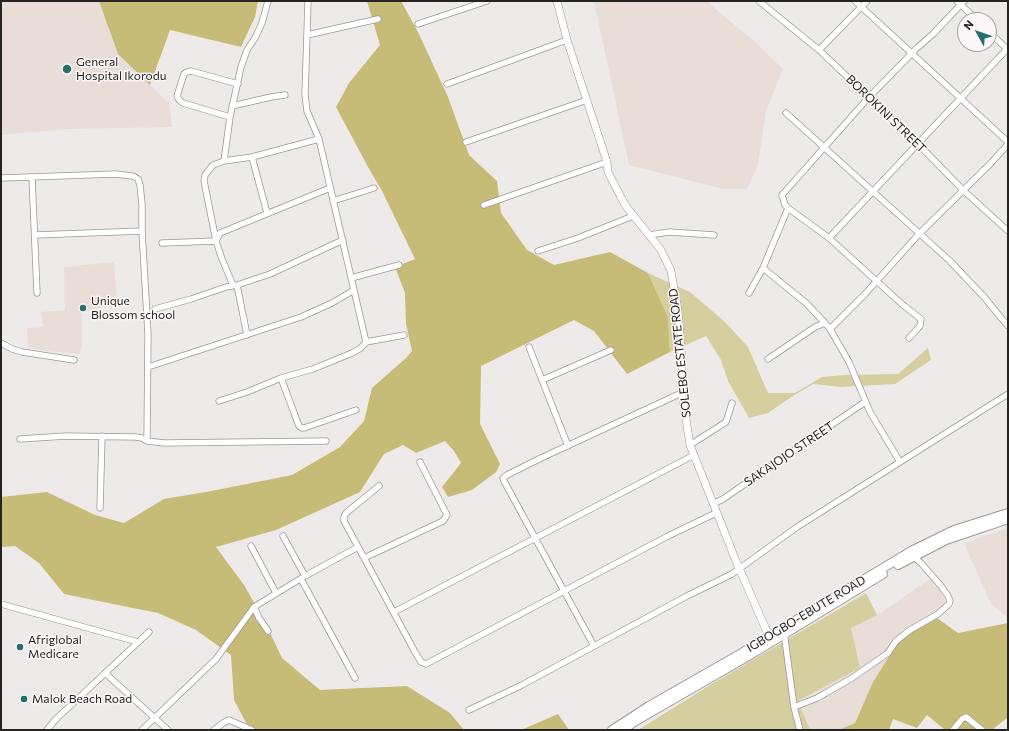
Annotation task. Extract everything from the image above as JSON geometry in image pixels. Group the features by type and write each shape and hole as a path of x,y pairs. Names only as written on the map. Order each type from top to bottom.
{"main road":[{"name":"IGBOGBO-EBUTE ROAD","path":"784,631 912,550 954,530 1008,513"},
{"name":"IGBOGBO-EBUTE ROAD","path":"612,730 649,706 770,639 913,556 946,540 1008,519"},
{"name":"IGBOGBO-EBUTE ROAD","path":"623,730 770,639"}],"street":[{"path":"224,161 230,117 241,67 247,50 262,23 268,1"},
{"path":"308,1 305,95 307,111 319,139 366,342"},
{"path":"418,24 487,1"},
{"name":"SOLEBO ESTATE ROAD","path":"557,1 567,40 607,162 608,172 625,205 660,250 671,271 678,311 682,361 682,393 690,445 739,569 770,639"},
{"name":"BOROKINI STREET","path":"759,1 818,50 869,97 963,190 1008,231"},
{"path":"830,329 865,294 919,234 991,163 1008,143 855,1"},
{"path":"818,50 867,1"},
{"path":"909,338 920,326 921,319 903,305 829,238 788,208 785,205 782,195 869,97 933,34 961,2 970,12"},
{"path":"307,35 378,19"},
{"path":"829,238 1008,48 997,39"},
{"path":"447,84 567,40"},
{"path":"230,117 183,104 178,100 177,96 184,74 191,71 238,84"},
{"path":"232,106 271,97 285,96"},
{"path":"466,142 587,100"},
{"path":"786,113 958,269 1008,326"},
{"path":"247,336 235,285 216,241 204,181 206,175 213,164 252,157 319,139"},
{"path":"252,157 267,214"},
{"path":"484,205 607,162"},
{"path":"1,178 115,174 133,176 138,179 142,204 148,367 147,441"},
{"path":"32,177 37,293"},
{"path":"216,241 220,233 330,188"},
{"path":"333,201 374,188"},
{"path":"749,293 763,268 788,208"},
{"path":"538,251 578,238 633,216"},
{"path":"35,235 142,231"},
{"path":"649,235 669,232 714,236"},
{"path":"155,309 270,274 343,240"},
{"path":"162,244 216,241"},
{"path":"351,278 399,264"},
{"path":"763,268 806,303 830,329 849,362 865,402 900,462"},
{"path":"148,367 247,336 301,317 332,303 354,290"},
{"path":"768,359 815,327 825,322"},
{"path":"219,401 247,392 280,378 313,369 352,353 361,348 366,342 404,335"},
{"path":"1,343 22,352 74,360"},
{"path":"529,347 568,446"},
{"path":"542,380 611,350"},
{"path":"280,378 299,426 302,428 356,410"},
{"path":"594,646 503,478 506,474 682,393"},
{"path":"469,710 520,686 739,569 797,527 1008,394"},
{"name":"SAKAJOJO STREET","path":"713,504 723,499 865,402"},
{"path":"690,445 726,422 732,403"},
{"path":"20,439 66,436 102,436 142,438 147,441 171,443 326,441"},
{"path":"100,508 102,436"},
{"path":"394,612 694,455"},
{"path":"364,558 443,521 447,515 420,462"},
{"path":"379,486 346,513 344,521 421,662 426,664 668,536 716,513"},
{"path":"284,536 303,577 355,678"},
{"path":"251,546 276,593"},
{"path":"142,730 216,659 254,607 303,577 358,548"},
{"path":"794,707 817,698 852,678 888,653 896,641 901,637 946,608 950,601 948,596 921,563 913,556"},
{"path":"1,604 138,642"},
{"path":"254,607 259,618 268,631"},
{"path":"784,631 794,707 800,730"},
{"path":"46,730 149,632"},
{"path":"105,673 168,730"},
{"path":"953,730 966,717 982,730"},
{"path":"214,730 223,722 229,720 252,730"}],"shaded area":[{"name":"General Hospital Ikorodu","path":"1,1 99,1 118,54 169,103 172,127 69,129 1,135"},
{"path":"99,1 258,1 255,17 241,47 170,30 150,85 118,54"},
{"path":"367,1 401,1 419,34 448,97 469,155 497,181 501,213 527,250 554,265 610,252 648,273 668,317 670,352 627,374 594,331 574,320 481,366 480,424 500,464 496,472 472,490 448,497 442,487 461,463 454,451 445,441 416,453 403,445 384,454 360,492 276,530 216,547 244,585 264,620 282,658 320,690 407,686 450,713 464,730 250,730 234,700 231,655 196,630 158,613 64,594 39,563 15,546 1,547 1,497 47,492 95,515 124,523 164,499 292,475 340,447 364,421 372,388 412,351 406,324 405,293 395,267 415,259 382,191 336,107 349,83 380,45"},
{"path":"594,1 706,1 756,43 783,69 766,111 758,165 747,189 723,189 629,165"},
{"name":"Unique Blossom school","path":"114,262 117,302 111,306 82,312 82,347 79,354 45,351 28,347 27,328 43,327 41,312 65,310 64,267"},
{"path":"648,273 690,292 725,322 748,347 768,393 795,393 822,377 898,374 928,348 931,360 895,384 841,387 813,384 768,413 749,418 728,381 721,360 706,336 670,352 668,317"},
{"path":"1008,528 1008,618 991,604 964,543"},
{"path":"930,579 938,588 946,602 937,618 902,637 873,682 855,723 839,730 810,730 798,702 859,668 851,628 877,615"},
{"path":"866,593 877,615 851,628 860,668 798,701 810,730 638,730 710,685"},
{"path":"937,618 958,633 1008,623 1008,717 992,730 945,730 927,715 917,728 893,719 889,730 839,730 855,723 873,682 902,636"},
{"path":"558,714 569,730 521,730"}],"place":[{"name":"General Hospital Ikorodu","path":"67,69"},
{"name":"Unique Blossom school","path":"83,308"},
{"name":"Afriglobal Medicare","path":"20,647"},
{"name":"Malok Beach Road","path":"24,699"}]}
